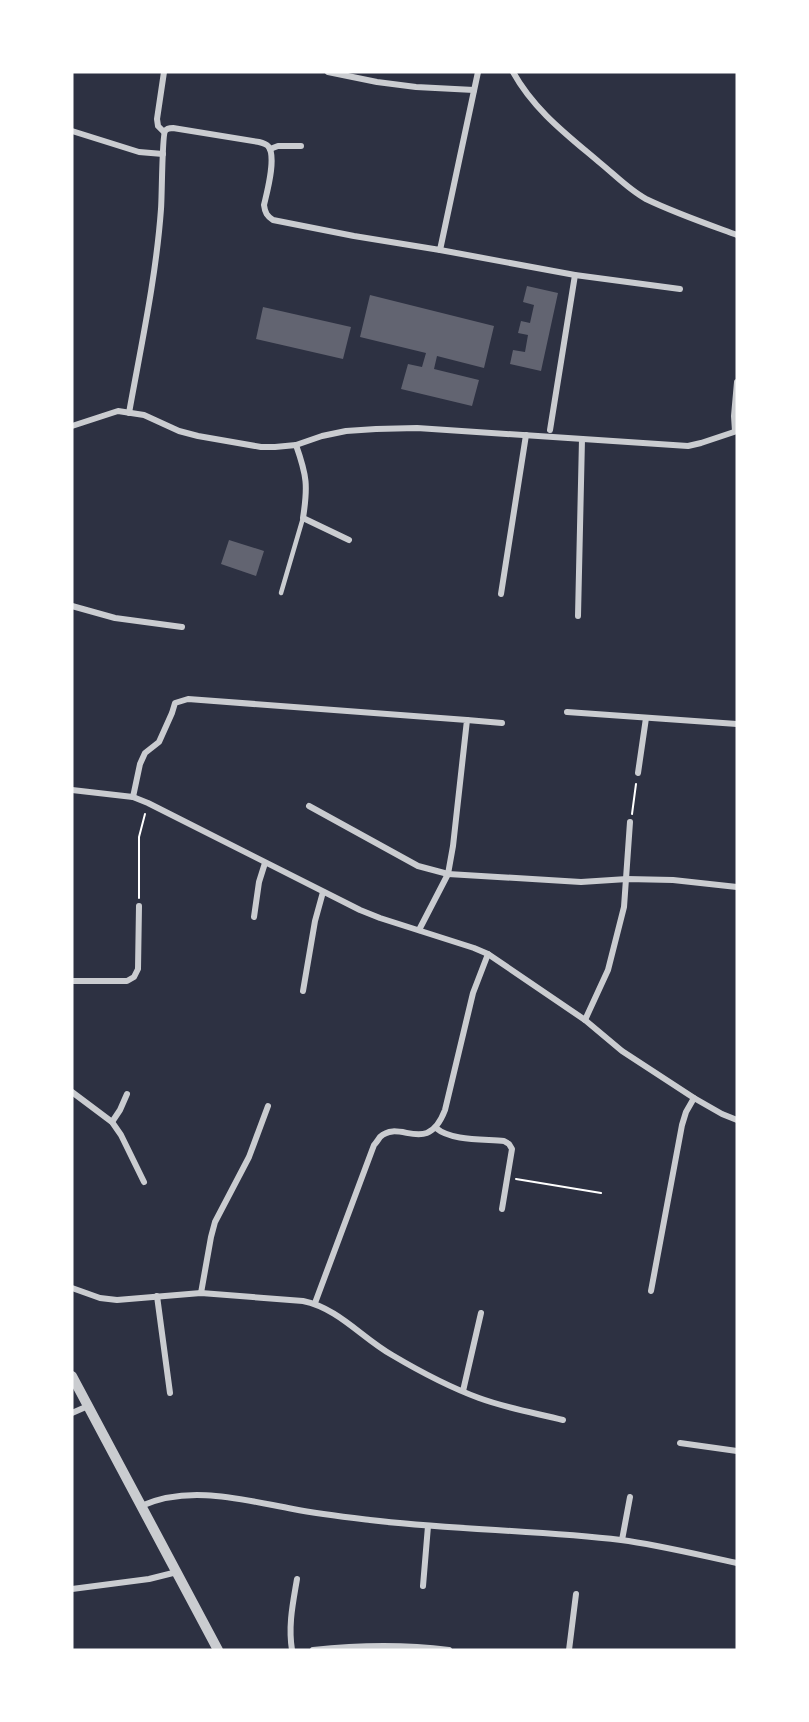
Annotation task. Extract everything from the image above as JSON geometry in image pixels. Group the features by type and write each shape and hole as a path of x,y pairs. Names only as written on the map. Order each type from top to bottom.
{"street":[{"path":"129,413 156,259 163,181 164,132 158,126 157,119 164,72"},
{"path":"328,72 416,87 474,90"},
{"path":"440,250 478,72"},
{"path":"513,72 531,101 552,123 623,182 645,198 692,219 737,235"},
{"path":"164,132 173,128 266,144 270,148 272,164 264,205 265,212 273,220 575,275 680,289"},
{"path":"72,131 139,152 163,154"},
{"path":"270,148 302,146"},
{"path":"550,430 575,275"},
{"path":"72,426 118,411 144,415 179,431 198,436 261,447 296,445 334,434 376,429 417,428 688,446 736,431 734,416 737,382"},
{"path":"501,594 526,435"},
{"path":"578,616 582,439"},
{"path":"296,445 306,472 307,494 303,518 349,540"},
{"path":"72,606 114,618 182,627"},
{"path":"133,797 140,764 145,753 159,742 175,703 188,699 502,723"},
{"path":"567,712 737,724"},
{"path":"638,773 646,718"},
{"path":"419,930 448,874 467,720"},
{"path":"72,790 133,797 380,918 488,954 585,1020 622,1051 694,1098 737,1120"},
{"path":"309,806 418,866 448,874 581,882 627,879 673,880 737,887"},
{"path":"585,1020 602,984 624,907 630,822"},
{"path":"254,917 259,882 265,863"},
{"path":"303,991 315,921 323,892"},
{"path":"72,981 128,981 134,977 138,969 139,906"},
{"path":"315,1303 374,1145 381,1136 391,1132 424,1134 430,1132 441,1121 473,993 488,954"},
{"path":"72,1092 112,1122 144,1182"},
{"path":"112,1122 126,1094"},
{"path":"651,1291 682,1125 694,1098"},
{"path":"201,1293 210,1237 215,1222 249,1156 268,1106"},
{"path":"436,1128 441,1133 451,1136 504,1141 509,1144 512,1149 502,1209"},
{"path":"72,1288 100,1298 117,1300 201,1293 303,1300 315,1303 328,1309 370,1342 463,1391 503,1406 563,1420"},
{"path":"157,1296 170,1393"},
{"path":"463,1391 481,1314"},
{"path":"72,1376 218,1650"},
{"path":"72,1413 88,1406"},
{"path":"680,1443 737,1451"},
{"path":"141,1506 156,1499 174,1496 212,1495 318,1514 428,1526 622,1540 737,1563"},
{"path":"622,1540 630,1497"},
{"path":"423,1586 428,1526"},
{"path":"72,1589 149,1579 177,1572"},
{"path":"292,1650 289,1620 297,1579"},
{"path":"569,1650 576,1594"},
{"path":"313,1650 383,1644 449,1650"}],"lane":[{"path":"281,593 303,518"}],"path":[{"path":"630,822 638,773"},
{"path":"139,906 139,837 148,803"},
{"path":"507,1177 601,1194"}],"building":[{"path":"527,286 558,293 541,371 510,364 513,350 525,352 528,335 518,333 521,321 530,323 534,305 523,302"},
{"path":"370,295 494,326 484,368 437,356 434,369 479,380 472,406 401,389 408,364 422,367 426,353 360,337"},
{"path":"263,307 351,327 343,359 256,339"},
{"path":"229,540 264,551 256,576 221,564"}]}
